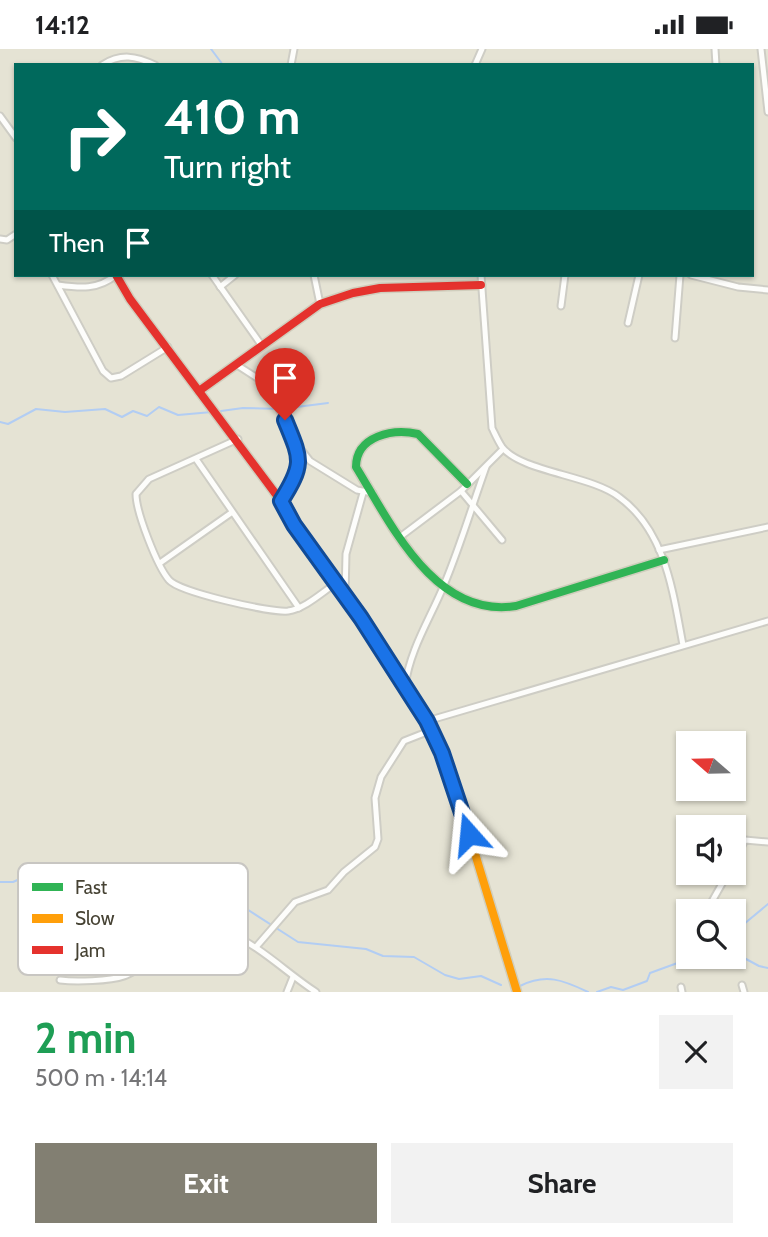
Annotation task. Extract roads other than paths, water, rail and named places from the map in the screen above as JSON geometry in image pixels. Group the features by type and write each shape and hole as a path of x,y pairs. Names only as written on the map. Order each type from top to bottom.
{"street":[{"path":"761,49 768,112"},
{"path":"107,63 124,56 140,58 151,63"},
{"path":"0,116 14,135"},
{"path":"53,277 103,370 111,378 121,376 168,347"},
{"path":"58,285 90,288 106,284 114,277"},
{"path":"117,277 130,299 238,439 427,721 463,814 517,992"},
{"path":"213,277 262,346"},
{"path":"219,286 233,277"},
{"path":"314,277 320,304"},
{"path":"481,277 490,419 503,449 524,461 600,486 621,498 639,517 669,573 683,645"},
{"path":"561,306 565,277"},
{"path":"628,323 639,277"},
{"path":"674,338 680,277"},
{"path":"699,277 768,291"},
{"path":"199,391 320,304 353,293 380,288 481,285"},
{"path":"237,365 268,385 298,448 318,469 363,493 373,493"},
{"path":"502,540 472,505 464,487 418,434 399,430 376,438 356,451 356,467 400,537 419,562 443,586 466,600 493,609 516,606 664,560"},
{"path":"238,439 149,479 136,494 140,514 167,579 187,590 266,610 288,611 299,608 335,584"},
{"path":"281,501 298,469 298,448"},
{"path":"400,537 464,487 503,449"},
{"path":"196,459 299,608"},
{"path":"405,687 408,669 422,628 443,586 486,467"},
{"path":"345,596 346,554 363,493"},
{"path":"160,563 231,513"},
{"path":"659,550 768,527"},
{"path":"427,721 768,621"},
{"path":"256,947 295,902 328,890 344,872 375,847 378,839 375,798 382,778 404,741 432,730"},
{"path":"746,840 768,842"},
{"path":"248,943 316,992"},
{"path":"60,980 74,982 126,975"},
{"path":"287,992 293,977"}],"waterway":[{"path":"211,49 222,63"},
{"path":"221,411 243,408 281,409 328,403"},
{"path":"0,422 8,424 36,409 65,412 105,409 122,417 133,411 147,416 159,407 178,415 212,412"},
{"path":"0,882 18,880"},
{"path":"746,922 768,904"},
{"path":"248,910 298,942 366,949 383,956 414,957 445,975 459,979 481,976 501,985"},
{"path":"746,959 768,968"},
{"path":"597,992 611,987 623,990 647,981 650,973 676,964"},
{"path":"520,986 546,979 570,984 588,992"}]}
